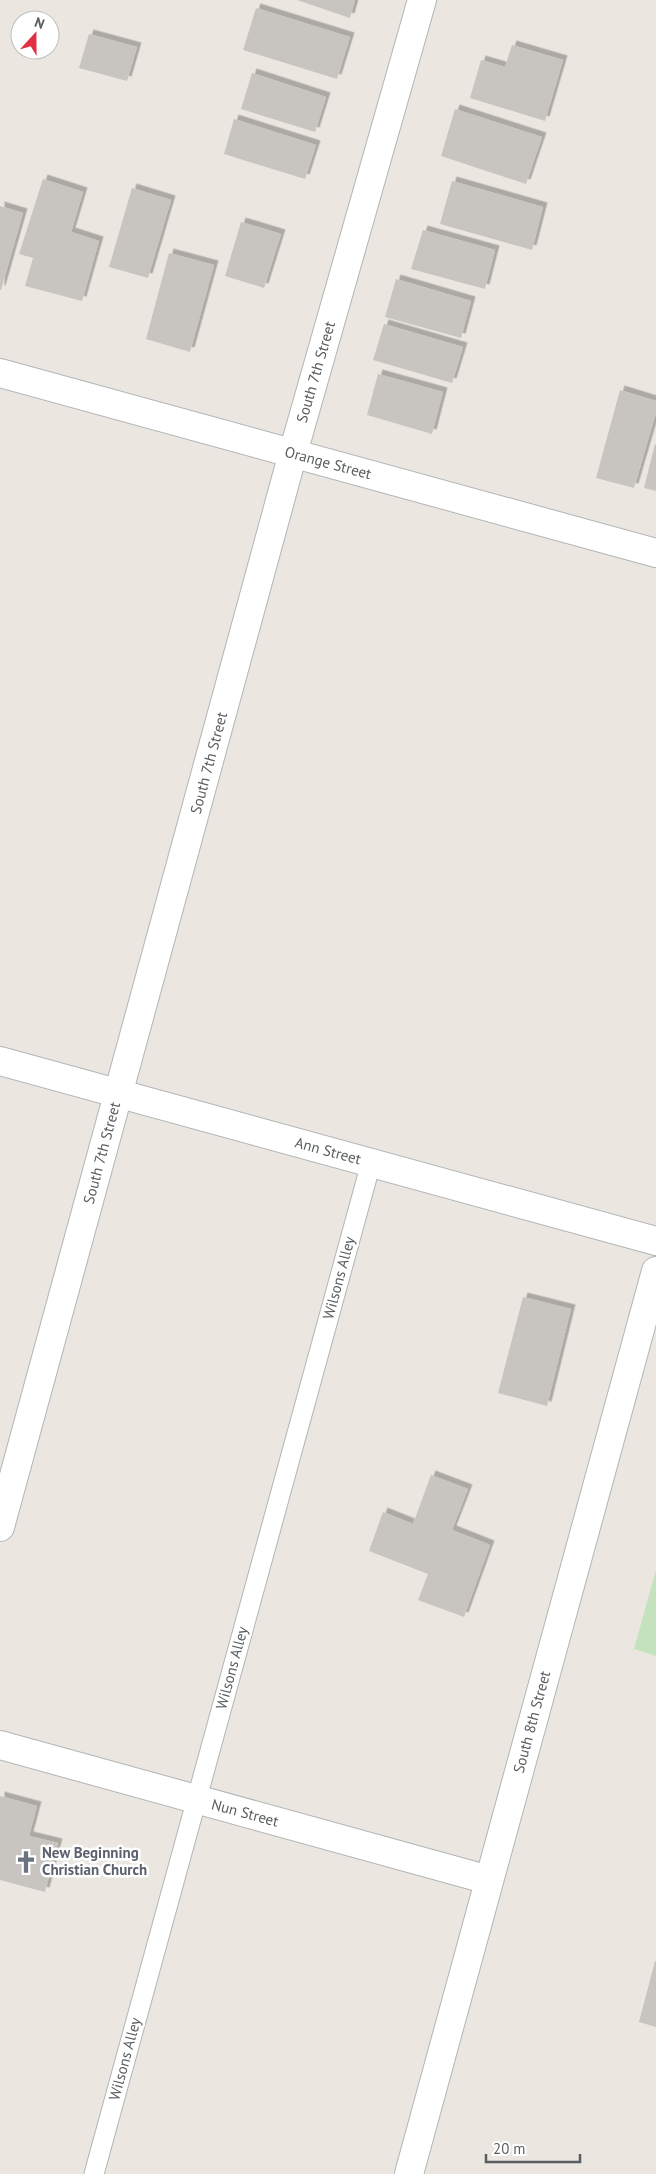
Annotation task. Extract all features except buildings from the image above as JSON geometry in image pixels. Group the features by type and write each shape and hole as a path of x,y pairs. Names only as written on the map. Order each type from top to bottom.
{"street":[{"name":"South 7th Street","path":"0,1527 293,453 422,0"},
{"name":"Orange Street","path":"0,373 656,553"},
{"name":"Ann Street","path":"0,1061 656,1241"},
{"name":"South 8th Street","path":"408,2174 656,1271"},
{"name":"Nun Street","path":"0,1745 489,1880"}],"lane":[{"name":"Wilsons Alley","path":"94,2174 371,1163"}],"green space":[{"path":"656,1570 656,1656 634,1649"}],"place":[{"name":"New Beginning Christian Church","path":"26,1862"}]}
